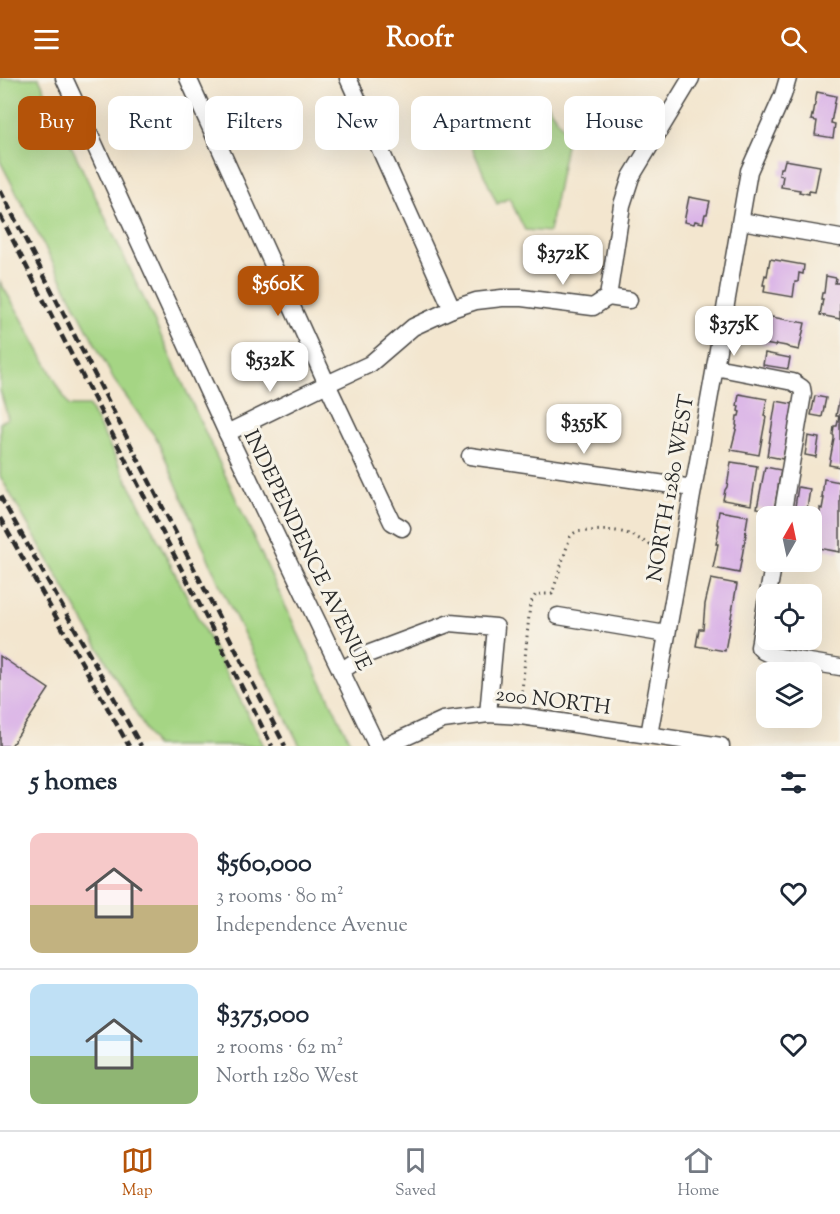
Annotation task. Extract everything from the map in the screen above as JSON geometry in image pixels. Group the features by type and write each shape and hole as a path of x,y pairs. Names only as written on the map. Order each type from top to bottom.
{"street":[{"name":"INDEPENDENCE AVENUE","path":"64,78 227,433 377,746"},
{"path":"188,78 392,522 402,528"},
{"path":"348,78 452,309"},
{"path":"608,297 622,205 631,177 691,78"},
{"name":"NORTH 1280 WEST","path":"649,735 749,171 783,95 788,78"},
{"path":"741,221 840,238"},
{"path":"227,433 370,364 412,327 476,301 522,298 593,307 608,297 629,300"},
{"path":"715,367 793,382 802,388 796,440 784,506"},
{"path":"470,456 693,488"},
{"path":"558,616 666,634"},
{"path":"341,670 365,655 450,623 496,627 488,714"},
{"path":"762,650 773,656 840,667"},
{"name":"200 NORTH","path":"386,746 443,720 488,714 521,716 720,746"}],"path":[{"path":"522,691 530,604 536,594 552,594 573,533 616,531 658,547"}],"green space":[{"path":"0,78 39,78 48,96 18,96 18,150 73,150 352,746 300,746 221,588 157,439 114,380 0,161"},
{"path":"552,112 564,129 565,150 549,232 525,230 509,198 497,204 473,150 552,150"},
{"path":"0,282 69,406 89,406 264,746 155,746 0,476 0,423 8,418 0,390"}],"building":[{"path":"817,92 836,96 831,123 835,124 833,138 815,135 817,121 811,120"},
{"path":"785,160 820,166 815,192 809,191 809,194 781,187 783,176 779,175 780,168 783,168"},
{"path":"689,197 710,201 703,223 684,222"},
{"path":"770,259 804,265 803,274 799,273 798,282 795,282 793,297 764,292 765,285 763,285"},
{"path":"826,276 836,278 835,283 840,283 840,319 820,315"},
{"path":"755,314 805,323 799,350 750,341"},
{"path":"765,353 790,358 788,369 763,365"},
{"path":"739,394 767,399 759,455 731,450 737,416 740,412 737,406"},
{"path":"815,396 826,398 822,417 811,415"},
{"path":"839,400 840,467 829,465 834,426 837,426 839,416 836,416"},
{"path":"776,401 793,404 783,459 767,456"},
{"path":"808,436 819,438 816,457 805,455"},
{"path":"731,462 757,466 751,505 723,500"},
{"path":"765,467 781,470 775,506 757,506"},
{"path":"824,479 840,482 840,552 822,549 824,498 822,498"},
{"path":"798,487 810,489 807,506 795,506"},
{"path":"719,511 748,516 739,573 713,568 718,544 716,544"},
{"path":"711,579 737,584 725,651 696,646 699,629 703,629 705,604"},
{"path":"0,656 49,689 11,746 0,746"}],"railway":[{"path":"0,190 285,746"},
{"path":"0,215 272,746"},
{"path":"0,496 141,746"},
{"path":"0,518 129,746"}]}
